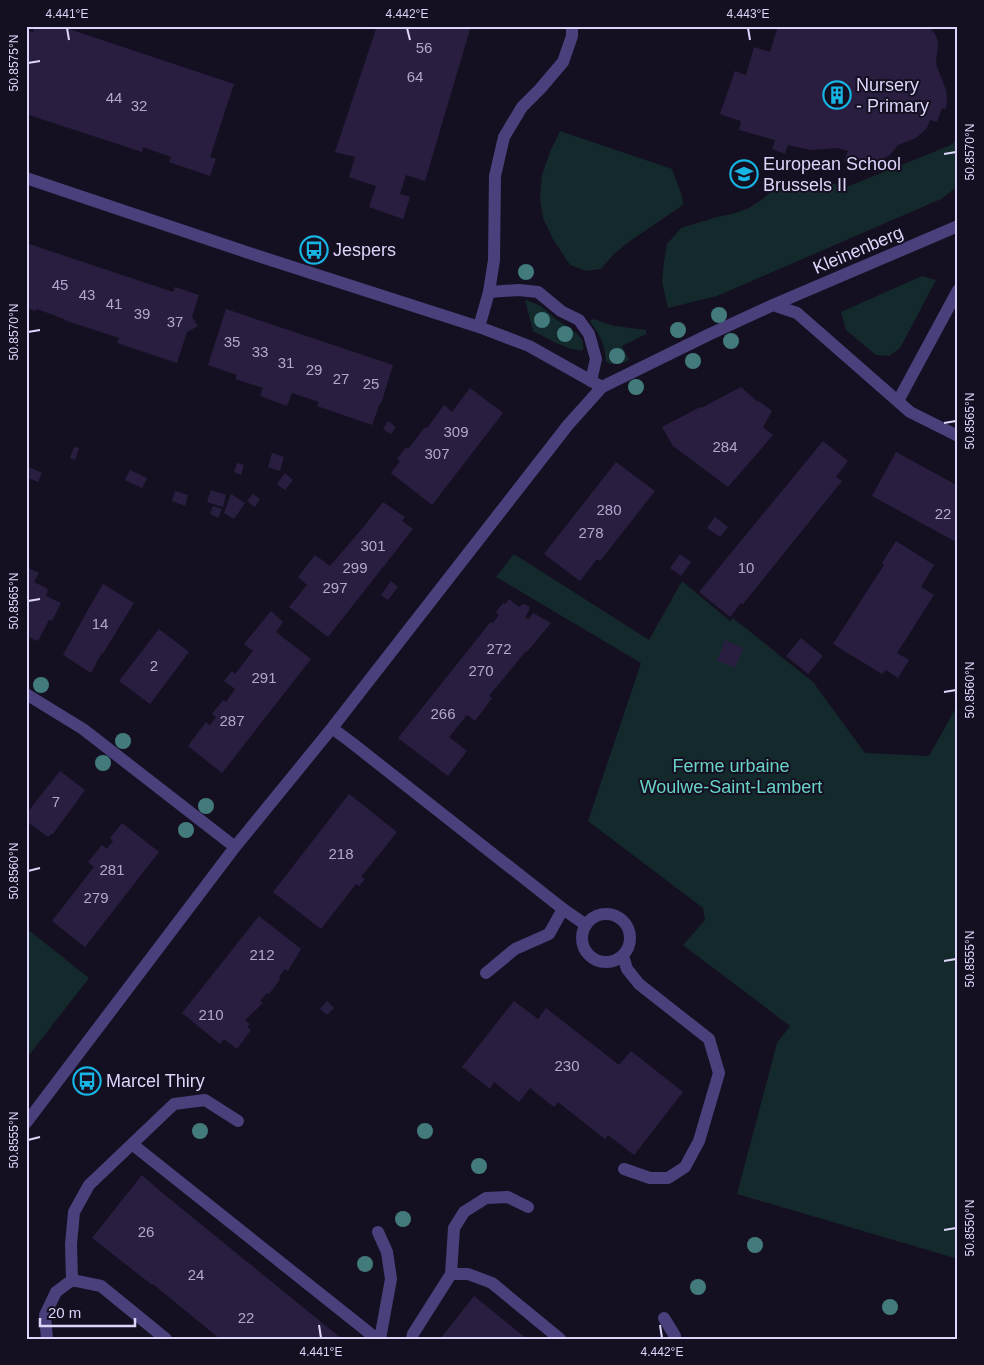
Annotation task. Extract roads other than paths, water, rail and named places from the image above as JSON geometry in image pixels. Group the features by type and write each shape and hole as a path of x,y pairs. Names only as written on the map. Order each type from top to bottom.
{"street":[{"path":"479,327 489,292 494,260 496,176 504,137 522,107 563,62 572,36 572,26"},
{"path":"26,178 479,327 529,346 596,384"},
{"name":"Kleinenberg","path":"596,384 773,305 958,226"},
{"path":"26,1123 235,847 332,728 568,425 596,384 596,359 590,334 579,320 561,311 538,292 519,290 489,292"},
{"path":"898,401 958,290"},
{"path":"773,305 797,313 910,412 958,436"},
{"path":"26,694 83,729 235,847"},
{"path":"332,728 586,925"},
{"path":"486,973 514,949 549,934 563,909"},
{"path":"603,914 613,915 622,920 628,928 631,937 629,947 624,956 615,961 605,963 595,960 587,953 583,944 582,934 586,925 593,918 603,914"},
{"path":"624,956 627,969 639,984 709,1039 720,1073 699,1141 685,1167 668,1178 650,1178 624,1169"},
{"path":"72,1280 71,1244 74,1212 89,1185 174,1104 205,1100 238,1121"},
{"path":"132,1144 379,1339 391,1279 387,1252 378,1232"},
{"path":"412,1339 413,1334 451,1274 454,1228 464,1212 486,1198 508,1197 528,1207"},
{"path":"451,1274 468,1274 492,1283 560,1339"},
{"path":"47,1339 45,1315 56,1292 72,1280 101,1286 166,1339"},
{"path":"664,1318 675,1339"}],"place":[{"name":"Nursery - Primary","path":"837,95"},
{"name":"European School Brussels II","path":"744,174"},
{"name":"Jespers","path":"314,250"},
{"name":"Marcel Thiry","path":"87,1081"}],"park label":[{"name":"Ferme urbaine Woulwe-Saint-Lambert","path":"731,776"}]}
